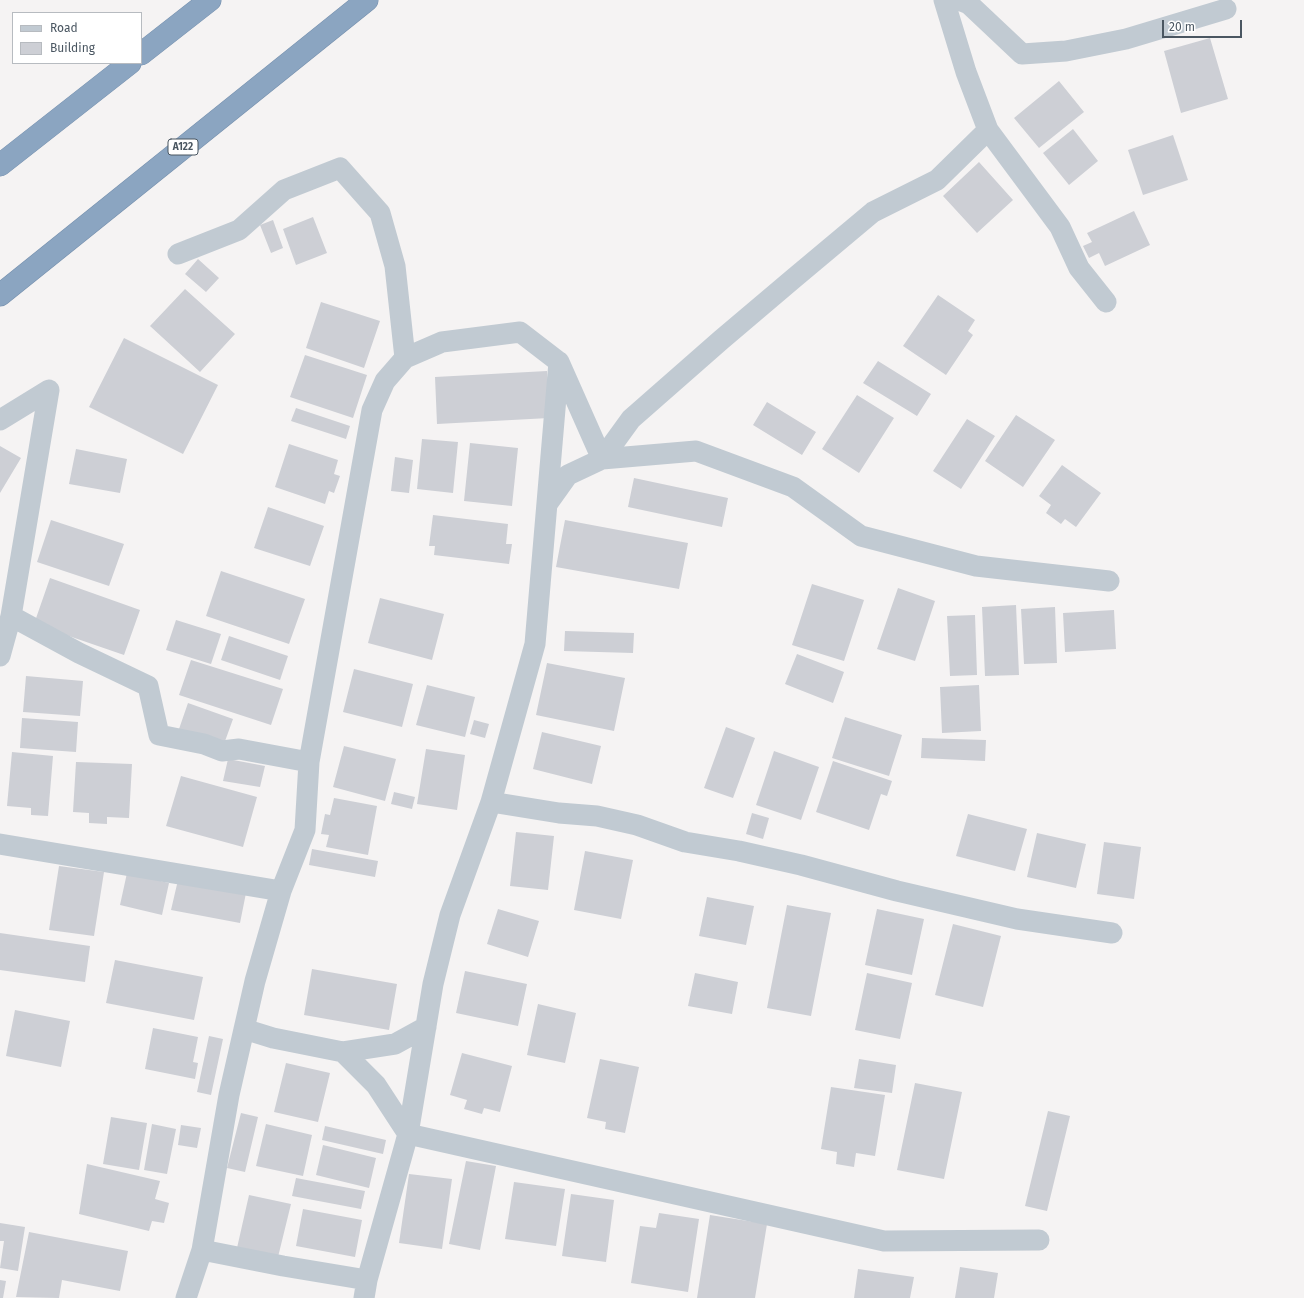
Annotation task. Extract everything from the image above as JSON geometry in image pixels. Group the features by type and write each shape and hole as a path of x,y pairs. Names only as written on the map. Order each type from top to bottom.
{"highway":[{"path":"142,53 210,0"},
{"name":"A122","path":"0,295 367,0"},
{"path":"0,165 129,64"}],"street":[{"path":"944,0 966,72 988,130 1060,227 1079,268 1106,302"},
{"path":"959,0 970,4 1022,54 1066,51 1126,39 1226,10"},
{"path":"602,459 631,420 727,335 873,212 938,180 988,130"},
{"path":"178,254 239,230 284,190 340,168 380,213 394,266 405,358"},
{"path":"186,1298 202,1250 229,1095 254,981 281,891 305,830 309,762 372,410 385,381 405,358 442,342 520,332 559,362 602,459"},
{"path":"202,1250 283,1266 366,1289 408,1134 433,984 450,915 492,802 535,644 559,362"},
{"path":"0,420 49,390 11,616 0,656"},
{"path":"547,504 568,475 602,459 696,451 793,487 861,536 976,566 1109,581"},
{"path":"11,616 79,653 148,686 159,735 204,744 222,750 239,749 309,762"},
{"path":"492,802 559,813 597,816 637,825 685,842 739,851 802,865 897,891 1010,917 1112,933"},
{"path":"0,844 281,891"},
{"path":"244,1029 274,1038 343,1052 395,1044 426,1027"},
{"path":"343,1052 376,1085 408,1134 884,1241 1039,1240"}],"building":[{"path":"1210,38 1228,99 1181,113 1164,51"},
{"path":"1059,81 1084,112 1039,148 1014,118"},
{"path":"1073,129 1098,161 1069,185 1043,153"},
{"path":"1173,135 1188,180 1143,195 1128,150"},
{"path":"979,162 1013,200 977,233 943,196"},
{"path":"1134,211 1150,245 1105,266 1099,253 1089,258 1083,246 1092,242 1087,233"},
{"path":"313,217 327,253 296,265 283,229"},
{"path":"273,220 283,248 271,253 260,225"},
{"path":"198,259 219,278 206,292 185,274"},
{"path":"185,289 235,334 200,372 150,326"},
{"path":"938,295 975,320 968,331 973,335 946,375 903,346"},
{"path":"321,302 380,321 364,368 306,348"},
{"path":"124,338 218,385 183,454 89,407"},
{"path":"305,355 367,375 353,418 290,397"},
{"path":"878,361 931,394 917,416 863,383"},
{"path":"547,371 549,418 437,424 435,377"},
{"path":"857,395 894,418 859,473 822,449"},
{"path":"767,402 816,432 802,455 753,425"},
{"path":"296,408 350,426 346,439 291,421"},
{"path":"1016,415 1055,440 1023,487 985,461"},
{"path":"967,419 995,436 961,489 933,471"},
{"path":"422,439 458,442 453,493 417,489"},
{"path":"470,443 518,448 512,506 464,501"},
{"path":"289,444 338,460 334,474 340,476 334,493 329,491 325,504 275,487"},
{"path":"0,446 21,458 0,493"},
{"path":"76,449 127,459 120,493 69,484"},
{"path":"395,457 413,460 409,493 391,491"},
{"path":"1062,465 1101,493 1076,527 1065,519 1061,524 1046,513 1051,505 1039,496"},
{"path":"634,478 728,498 722,527 628,507"},
{"path":"268,507 324,526 310,566 254,548"},
{"path":"433,515 508,524 506,544 512,544 509,564 434,555 435,546 429,546"},
{"path":"51,520 124,544 109,586 37,562"},
{"path":"565,520 688,543 679,589 556,567"},
{"path":"221,571 305,599 289,644 206,616"},
{"path":"50,578 140,610 124,655 34,624"},
{"path":"812,584 864,600 844,661 792,645"},
{"path":"898,588 935,601 915,661 877,649"},
{"path":"380,598 444,614 432,660 368,643"},
{"path":"1016,605 1019,675 985,676 982,607"},
{"path":"1055,607 1057,663 1024,664 1021,609"},
{"path":"1114,610 1116,649 1065,652 1063,613"},
{"path":"975,615 977,675 950,676 947,616"},
{"path":"176,620 221,634 211,664 166,650"},
{"path":"565,631 634,633 633,653 564,651"},
{"path":"229,636 288,656 280,680 221,660"},
{"path":"797,654 844,672 833,703 785,684"},
{"path":"191,660 283,689 271,725 179,695"},
{"path":"547,663 625,678 614,731 536,715"},
{"path":"354,669 413,684 402,727 343,712"},
{"path":"26,676 83,681 80,716 23,712"},
{"path":"427,685 475,697 465,737 416,725"},
{"path":"979,685 981,731 942,733 940,687"},
{"path":"188,703 233,719 224,744 179,729"},
{"path":"845,717 902,735 889,776 832,758"},
{"path":"22,718 78,722 76,752 20,748"},
{"path":"474,720 489,724 485,738 470,734"},
{"path":"726,727 755,738 733,798 704,788"},
{"path":"542,732 601,746 592,784 533,769"},
{"path":"922,738 986,740 985,761 921,758"},
{"path":"344,746 396,759 385,801 333,787"},
{"path":"426,749 465,755 457,810 417,804"},
{"path":"774,751 819,767 801,820 756,805"},
{"path":"12,752 53,756 48,816 31,815 31,808 7,806"},
{"path":"228,759 265,766 260,787 223,781"},
{"path":"833,761 892,781 887,796 881,794 869,830 816,812"},
{"path":"76,762 132,764 129,818 107,817 107,824 89,823 89,813 73,812"},
{"path":"181,776 257,797 243,847 166,826"},
{"path":"394,792 415,797 412,809 391,804"},
{"path":"334,798 377,806 368,855 326,847 329,835 321,834 325,814 330,815"},
{"path":"752,813 769,818 763,839 746,834"},
{"path":"968,814 1027,829 1015,871 956,856"},
{"path":"516,832 554,836 548,890 510,886"},
{"path":"1037,833 1086,844 1076,888 1027,877"},
{"path":"1104,842 1141,847 1134,899 1097,894"},
{"path":"312,849 378,861 375,877 309,865"},
{"path":"585,851 633,860 621,919 574,910"},
{"path":"59,866 104,872 94,936 49,930"},
{"path":"127,873 169,883 162,915 120,905"},
{"path":"178,880 246,893 240,923 171,910"},
{"path":"707,897 754,906 746,945 699,936"},
{"path":"787,905 831,913 811,1016 767,1008"},
{"path":"498,909 539,921 528,957 487,944"},
{"path":"877,909 924,919 912,975 865,965"},
{"path":"953,924 1001,936 983,1007 935,995"},
{"path":"0,933 90,946 85,982 0,970"},
{"path":"115,960 203,977 194,1020 106,1003"},
{"path":"312,969 397,984 389,1030 304,1015"},
{"path":"465,971 527,984 518,1026 456,1013"},
{"path":"695,973 738,982 732,1014 688,1006"},
{"path":"867,973 912,983 900,1039 855,1030"},
{"path":"538,1004 576,1013 565,1063 527,1055"},
{"path":"15,1010 70,1021 61,1067 6,1056"},
{"path":"153,1028 198,1037 193,1062 198,1063 195,1079 145,1069"},
{"path":"209,1036 223,1039 211,1095 197,1092"},
{"path":"462,1053 512,1066 500,1112 484,1108 482,1114 464,1109 467,1100 450,1095"},
{"path":"600,1059 639,1067 625,1133 605,1129 606,1122 587,1118"},
{"path":"859,1059 896,1065 892,1093 854,1088"},
{"path":"286,1063 330,1073 318,1122 274,1112"},
{"path":"915,1083 962,1092 944,1179 897,1170"},
{"path":"831,1087 885,1095 875,1156 856,1153 854,1167 836,1164 837,1152 821,1149"},
{"path":"1048,1111 1070,1116 1047,1211 1025,1206"},
{"path":"241,1113 258,1117 245,1172 227,1168"},
{"path":"111,1117 147,1123 139,1170 103,1164"},
{"path":"152,1124 176,1129 167,1174 144,1170"},
{"path":"266,1124 312,1135 303,1176 256,1166"},
{"path":"181,1125 201,1128 197,1148 178,1145"},
{"path":"325,1126 386,1140 383,1154 322,1140"},
{"path":"323,1145 376,1158 369,1188 316,1175"},
{"path":"466,1161 496,1166 480,1250 449,1244"},
{"path":"87,1164 160,1181 155,1199 169,1203 164,1223 152,1221 149,1231 79,1214"},
{"path":"409,1174 452,1179 442,1249 399,1243"},
{"path":"296,1178 365,1191 361,1209 292,1196"},
{"path":"514,1182 565,1189 556,1246 505,1239"},
{"path":"571,1194 614,1200 606,1262 562,1256"},
{"path":"249,1195 291,1204 278,1257 237,1248"},
{"path":"303,1209 362,1220 355,1257 296,1246"},
{"path":"659,1213 699,1219 688,1292 631,1283 640,1226 656,1228"},
{"path":"710,1215 767,1224 755,1298 697,1298"},
{"path":"0,1223 25,1227 18,1271 0,1268 4,1241 0,1241"},
{"path":"29,1232 128,1251 120,1291 62,1280 59,1298 16,1297"},
{"path":"960,1267 998,1273 994,1298 955,1298"},
{"path":"858,1269 914,1277 910,1298 854,1298"},
{"path":"0,1280 6,1281 3,1298 0,1298"}]}
